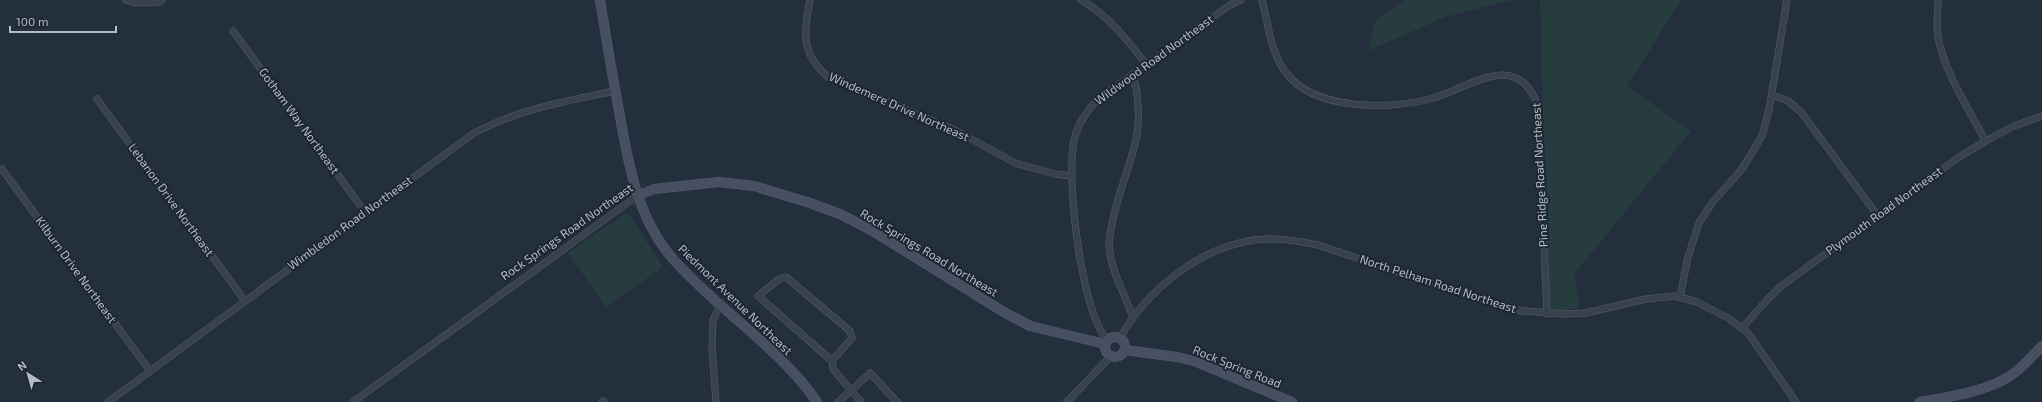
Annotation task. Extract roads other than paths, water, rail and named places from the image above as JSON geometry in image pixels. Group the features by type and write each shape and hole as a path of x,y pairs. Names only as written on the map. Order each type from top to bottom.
{"street":[{"path":"126,0 136,3 159,2 162,0"},
{"name":"Piedmont Avenue Northeast","path":"600,0 615,91 637,196 651,228 672,258 720,305 780,358 797,376 817,402"},
{"name":"Windemere Drive Northeast","path":"810,0 805,28 806,44 813,62 828,77 955,130 1015,163 1055,174 1071,176"},
{"path":"1081,0 1108,19 1146,64"},
{"name":"Wildwood Road Northeast","path":"1106,342 1097,326 1085,280 1074,221 1071,176 1074,141 1083,117 1098,99 1230,5 1241,0"},
{"name":"Pine Ridge Road Northeast","path":"1262,0 1281,66 1295,83 1315,95 1359,105 1404,104 1434,98 1490,77 1501,75 1516,78 1529,88 1535,98 1538,109 1547,314"},
{"path":"1680,297 1688,257 1700,223 1712,203 1742,169 1755,150 1766,123 1772,95 1787,0"},
{"path":"1938,0 1938,25 1941,47 1960,92 1985,140"},
{"name":"Gotham Way Northeast","path":"233,31 365,212"},
{"path":"1131,75 1137,89 1139,114 1138,134 1134,156 1116,207 1109,246 1111,258 1133,318"},
{"name":"Wimbledon Road Northeast","path":"108,402 459,143 490,124 531,109 615,91"},
{"path":"1772,95 1788,101 1801,112 1878,216"},
{"name":"Lebanon Drive Northeast","path":"97,99 245,301"},
{"name":"Plymouth Road Northeast","path":"1742,328 1780,287 1959,157 1985,140 2014,126 2042,116"},
{"name":"Kilburn Drive Northeast","path":"2,168 150,371"},
{"name":"Rock Springs Road Northeast","path":"352,402 637,196 658,188 719,182 754,186 840,214 871,230 1002,311 1030,326 1106,342"},
{"name":"North Pelham Road Northeast","path":"1120,338 1133,318 1164,285 1201,258 1235,244 1272,239 1295,241 1318,245 1500,306 1547,314 1586,313 1646,299 1675,296 1680,297 1713,309 1748,333 1796,402"},
{"path":"832,361 852,338 852,334 832,315 786,277 779,279 758,296 832,361 833,369 861,402"},
{"path":"716,402 712,349 713,320 720,305"},
{"path":"1067,402 1110,357 1120,356 1125,350 1125,344 1120,338 1113,337 1106,342 1105,350 1110,357"},
{"path":"1920,402 1990,386 2004,380 2019,369 2042,346"},
{"name":"Rock Spring Road","path":"1125,350 1177,357 1194,361 1292,402"},
{"path":"838,402 870,373 897,402"}]}
